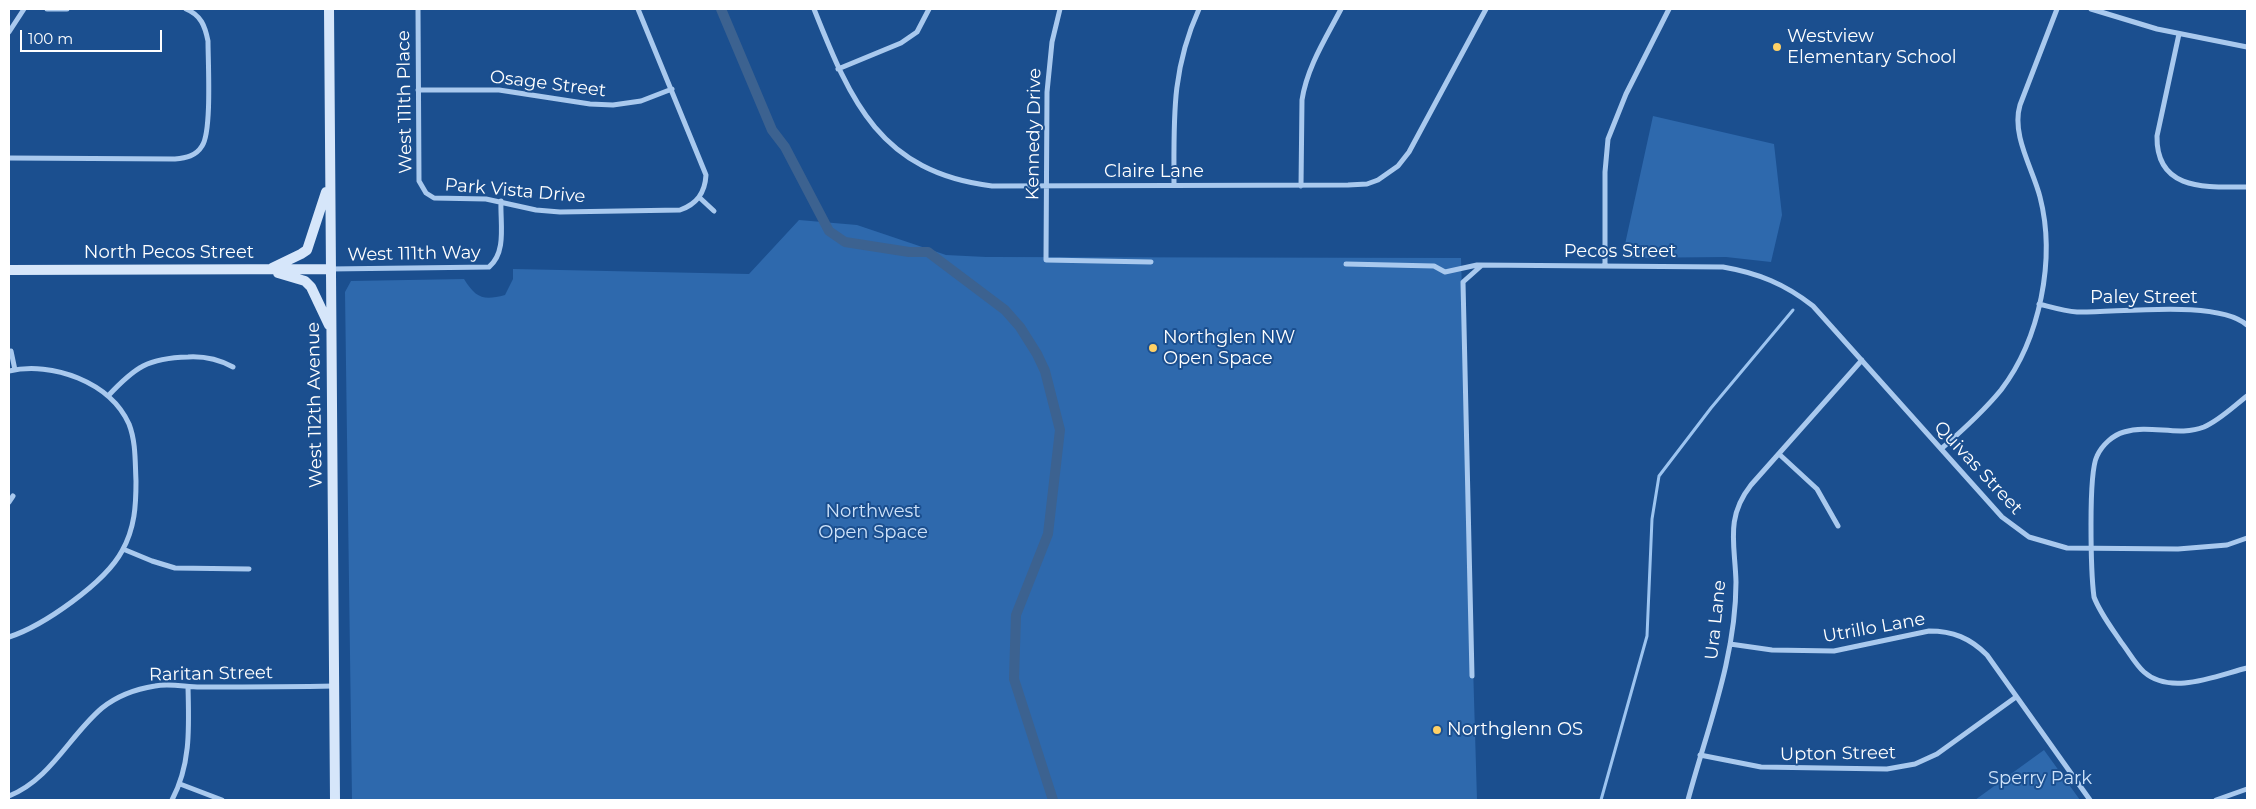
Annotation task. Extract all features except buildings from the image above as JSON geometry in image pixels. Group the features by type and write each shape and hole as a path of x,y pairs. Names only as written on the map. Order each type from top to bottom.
{"main road":[{"name":"West 112th Avenue","path":"329,9 335,800"},
{"path":"268,270 307,250 329,182"},
{"name":"North Pecos Street","path":"9,270 330,269"},
{"path":"268,270 305,281 311,287 331,328"}],"street":[{"path":"9,32 24,9"},
{"path":"47,9 67,9"},
{"path":"9,158 175,159 196,154 204,144 208,127 208,41 206,29 199,16 186,9"},
{"name":"West 111th Place","path":"418,9 419,181 426,193"},
{"path":"638,9 706,175 706,184 700,198 714,211"},
{"name":"Claire Lane","path":"814,9 838,69 861,110 874,128 911,159 948,176 976,184 1047,186 1301,186 1367,184 1378,180 1398,166 1409,152 1486,9"},
{"path":"838,69 901,43 917,32 929,9"},
{"name":"Kennedy Drive","path":"1060,9 1049,57 1046,260 1151,262"},
{"path":"1174,185 1177,78 1185,42 1198,9"},
{"path":"1301,186 1302,100 1304,86 1311,67 1341,9"},
{"path":"1605,266 1605,172 1608,139 1626,94 1669,9"},
{"path":"1941,449 1975,419 2002,389 2022,355 2039,304 2045,266 2043,212 2020,137 2017,120 2020,105 2057,9"},
{"path":"2091,9 2179,34 2247,47"},
{"path":"2179,34 2157,136 2161,160 2174,176 2194,186 2247,187"},
{"name":"Osage Street","path":"418,90 499,90 590,104 613,105 641,101 672,89"},
{"name":"Park Vista Drive","path":"426,193 442,199 500,201 536,210 560,212 675,211 689,207 700,198"},
{"name":"West 111th Way","path":"330,269 489,267 496,261 500,252 500,201"},
{"name":"Pecos Street","path":"1346,264 1434,266 1445,272 1477,265 1723,267 1754,273 1781,284 1797,294 1823,317 1862,360"},
{"path":"1472,676 1463,282 1481,266"},
{"name":"Paley Street","path":"2039,304 2078,312 2222,312 2235,317 2247,325"},
{"path":"9,636 33,628 87,590 109,570 124,549 133,526 136,509 135,455 129,426 121,411 108,396 93,386 55,370 38,368 12,370 11,351"},
{"path":"108,396 132,372 156,360 194,357 215,358 233,367"},
{"name":"Quivas Street","path":"1862,360 2002,517 2020,532 2053,545 2092,548 2208,547 2247,538"},
{"name":"Ura Lane","path":"1688,800 1719,693 1730,644 1735,611 1734,528 1737,506 1751,485 1862,360"},
{"path":"2247,396 2205,426 2182,430 2128,431 2117,435 2104,445 2097,455 2093,470 2092,548 2092,586 2098,608 2136,663 2148,675 2162,682 2177,683 2247,668"},
{"path":"1779,454 1812,483 1823,498 1838,526"},
{"path":"9,502 13,496"},
{"path":"124,549 175,568 249,569"},
{"name":"Utrillo Lane","path":"1730,644 1772,650 1834,651 1913,633 1942,631 1961,636 1980,648 1987,655 2090,800"},
{"name":"Raritan Street","path":"9,796 26,787 40,776 84,725 111,702 134,691 158,685 188,687 334,686"},
{"path":"172,800 180,784 188,751 188,687"},
{"name":"Upton Street","path":"1700,755 1760,767 1899,768 1928,760 2016,697"},
{"path":"180,784 222,800"},
{"path":"2216,800 2247,789"}],"green space":[{"path":"1653,116 1774,144 1782,215 1771,262 1726,257 1622,258"},
{"name":"Northwest Open Space","path":"799,220 857,225 946,255 986,257 1461,258 1477,800 352,800 345,292 351,281 464,279 476,294 491,298 505,295 513,279 513,269 749,274"},
{"name":"Sperry Park","path":"2044,750 2080,800 1975,800"}],"waterway":[{"path":"721,9 772,130 785,147 829,231 845,242 909,252 928,252 1005,310 1020,327 1045,371 1060,430 1048,534 1016,615 1014,679 1053,800"},
{"path":"1601,800 1647,636 1652,519 1659,476 1711,408 1793,310"}],"place":[{"name":"Westview Elementary School","path":"1777,47"},
{"name":"Northglen NW Open Space","path":"1153,348"},
{"name":"Northglenn OS","path":"1437,730"}]}
